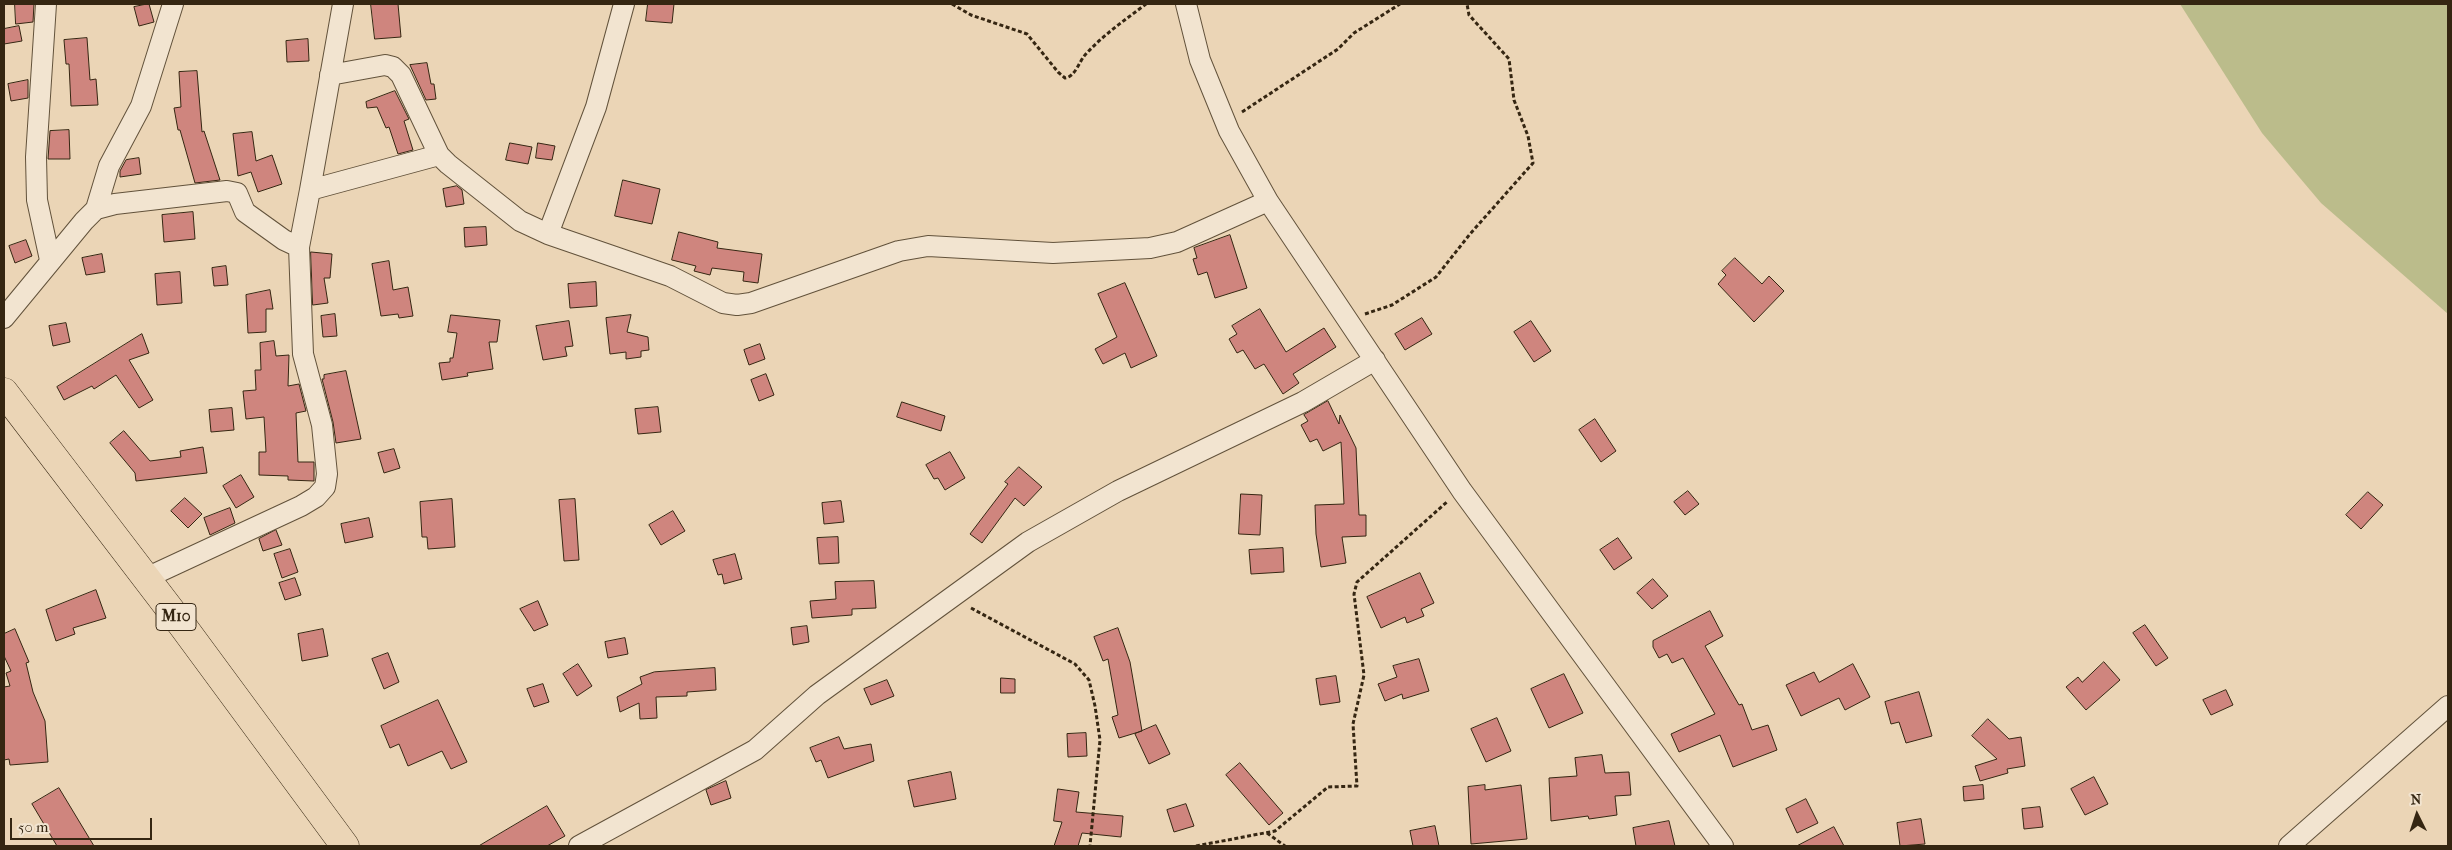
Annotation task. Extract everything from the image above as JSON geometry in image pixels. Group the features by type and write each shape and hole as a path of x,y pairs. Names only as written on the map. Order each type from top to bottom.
{"highway":[{"name":"M10","path":"4,392 146,578 344,846"}],"street":[{"path":"46,4 36,157 37,200 50,260"},
{"path":"4,318 50,260 96,209 109,166 141,106 173,4"},
{"path":"146,578 301,506 316,497 325,487 327,474 322,425 303,354 299,247 343,4"},
{"path":"548,234 596,107 624,4"},
{"path":"1186,4 1200,60 1226,125 1268,201 1462,491 1723,846"},
{"path":"330,74 385,65 393,67 401,75 439,155 520,221 548,234 670,276 724,303 737,305 750,303 899,251 928,246 1053,253 1150,248 1177,242 1268,201"},
{"path":"310,190 439,155"},
{"path":"96,209 115,204 227,191 237,193 245,212 284,240 299,247"},
{"path":"579,846 755,750 817,695 950,596 1028,542 1118,491 1303,402 1375,360"},
{"path":"2289,846 2448,706"}],"path":[{"path":"952,4 971,15 1027,34 1065,78 1073,74 1085,55 1113,29 1146,4"},
{"path":"1226,125 1252,104 1278,90 1330,54 1354,32 1400,4"},
{"path":"1348,319 1392,306 1436,277 1470,234 1533,163 1528,136 1514,100 1509,59 1469,15 1467,4"},
{"path":"1196,846 1275,831 1328,787 1357,786 1353,724 1364,675 1354,594 1357,582 1462,491"},
{"path":"950,596 1075,664 1089,680 1096,706 1100,740 1090,846"},
{"path":"1267,833 1285,846"}],"green space":[{"path":"2180,4 2448,4 2448,314 2321,203 2262,133"}],"building":[{"path":"15,4 34,4 33,22 16,24"},
{"path":"149,4 154,22 139,26 134,7"},
{"path":"371,4 398,4 401,37 375,39"},
{"path":"648,4 674,4 672,23 646,21"},
{"path":"19,26 22,41 4,44 4,29"},
{"path":"87,38 90,80 96,79 98,105 71,106 69,64 66,64 64,40"},
{"path":"308,39 309,61 287,62 286,41"},
{"path":"427,63 431,84 434,84 436,99 426,100 410,65"},
{"path":"197,71 202,132 204,131 220,180 195,183 180,130 178,130 174,108 181,107 179,72"},
{"path":"28,80 28,98 11,101 8,84"},
{"path":"395,91 409,119 404,121 413,150 398,154 389,127 386,128 377,107 367,108 366,102"},
{"path":"69,130 70,159 48,159 50,131"},
{"path":"252,132 256,161 272,155 282,184 258,192 251,172 238,176 233,134"},
{"path":"510,143 532,147 528,164 506,160"},
{"path":"538,143 555,146 552,160 536,158"},
{"path":"139,158 141,174 120,177 120,171 126,160"},
{"path":"623,180 660,189 652,224 615,216"},
{"path":"457,186 462,190 464,204 446,207 443,189"},
{"path":"193,212 195,239 164,242 162,215"},
{"path":"486,227 487,245 465,247 464,228"},
{"path":"679,232 718,242 717,248 762,254 758,283 743,281 744,272 712,268 710,275 694,271 696,266 672,260"},
{"path":"1230,235 1247,288 1215,298 1207,272 1198,275 1193,259 1197,258 1194,248"},
{"path":"26,240 32,256 15,263 9,246"},
{"path":"311,252 332,254 330,278 324,278 328,303 313,305"},
{"path":"102,254 105,272 86,275 82,258"},
{"path":"1735,258 1762,284 1769,276 1784,291 1754,322 1718,284 1726,275 1722,271"},
{"path":"389,261 393,290 408,287 413,316 399,318 398,314 381,316 372,264"},
{"path":"226,266 228,285 214,286 212,268"},
{"path":"180,272 182,303 157,305 155,274"},
{"path":"596,282 597,306 570,308 568,284"},
{"path":"1125,283 1157,356 1131,368 1125,353 1103,364 1095,349 1117,337 1098,294"},
{"path":"270,290 273,309 266,309 266,332 248,333 246,295"},
{"path":"1260,309 1286,352 1324,328 1336,347 1293,374 1299,383 1283,394 1264,364 1255,369 1243,350 1237,353 1229,339 1237,334 1232,326"},
{"path":"335,314 337,336 323,337 321,316"},
{"path":"451,315 500,320 497,342 489,342 493,369 467,373 468,376 442,380 439,363 450,362 450,358 453,358 457,333 448,332"},
{"path":"631,315 627,332 648,337 649,350 641,351 641,357 626,359 626,352 610,354 606,318"},
{"path":"1422,318 1432,334 1405,350 1395,334"},
{"path":"569,321 573,346 565,347 567,356 543,360 536,326"},
{"path":"1531,321 1551,351 1534,362 1514,332"},
{"path":"66,323 70,342 53,346 49,326"},
{"path":"142,334 149,353 129,360 153,400 139,408 116,375 94,389 92,386 64,400 57,387"},
{"path":"274,341 276,356 289,355 288,386 299,384 306,411 296,413 298,462 314,462 314,481 288,480 288,476 259,475 259,452 266,452 264,417 246,419 243,391 256,390 255,370 261,370 260,343"},
{"path":"760,344 765,359 749,365 744,350"},
{"path":"346,371 361,439 336,443 333,422 322,379 324,379 324,375"},
{"path":"766,374 774,395 759,401 751,380"},
{"path":"1328,401 1339,424 1340,415 1356,448 1359,515 1366,515 1366,536 1342,537 1346,563 1321,567 1316,534 1315,505 1344,504 1341,442 1323,451 1317,439 1310,442 1301,425 1308,421 1304,415"},
{"path":"902,402 945,416 941,431 897,417"},
{"path":"658,407 661,432 638,434 635,409"},
{"path":"232,408 234,430 211,432 209,410"},
{"path":"1595,419 1616,451 1601,462 1579,430"},
{"path":"124,431 150,461 181,457 180,451 203,447 207,473 136,481 135,473 110,443"},
{"path":"394,449 400,468 384,473 378,453"},
{"path":"950,452 965,478 945,490 938,478 934,479 926,465"},
{"path":"1019,467 1042,487 1024,506 1015,498 982,543 970,534 1008,484 1005,482"},
{"path":"241,475 254,497 236,508 223,486"},
{"path":"1688,491 1699,504 1685,515 1674,502"},
{"path":"2368,492 2383,505 2361,529 2346,515"},
{"path":"1241,494 1262,495 1260,535 1239,534"},
{"path":"185,498 202,514 188,528 171,511"},
{"path":"452,499 455,547 428,549 427,537 422,537 420,502"},
{"path":"575,499 579,560 564,561 559,500"},
{"path":"841,501 844,522 824,524 822,503"},
{"path":"230,508 235,523 210,535 204,518"},
{"path":"673,511 685,531 661,545 649,525"},
{"path":"369,518 373,537 345,543 341,524"},
{"path":"276,530 282,545 263,551 259,539"},
{"path":"838,537 839,563 819,564 817,538"},
{"path":"1618,538 1632,558 1614,570 1600,550"},
{"path":"1283,548 1284,572 1251,574 1249,550"},
{"path":"290,549 298,572 282,578 274,554"},
{"path":"735,554 742,579 724,584 722,574 718,575 713,560"},
{"path":"1420,573 1434,603 1421,609 1424,616 1407,623 1405,617 1381,628 1367,597"},
{"path":"295,578 301,595 285,600 279,583"},
{"path":"1653,579 1668,596 1652,609 1637,593"},
{"path":"874,581 876,608 852,609 852,615 812,618 810,601 836,599 835,582"},
{"path":"96,590 106,618 73,628 75,634 56,641 46,610"},
{"path":"538,601 548,625 534,631 520,609"},
{"path":"1710,611 1723,636 1705,646 1739,705 1742,704 1752,730 1768,725 1777,750 1733,767 1720,735 1679,752 1671,734 1715,714 1683,658 1672,663 1667,654 1659,658 1653,647 1653,641"},
{"path":"2145,625 2168,658 2156,666 2133,633"},
{"path":"807,626 809,642 793,645 791,628"},
{"path":"1118,628 1130,662 1142,731 1119,738 1112,717 1118,715 1108,659 1103,661 1094,637"},
{"path":"15,629 29,662 26,663 33,692 45,721 48,762 10,765 9,759 4,760 4,687 10,686 6,673 11,671 4,656 4,634"},
{"path":"323,629 328,656 302,661 298,634"},
{"path":"625,638 628,654 608,658 605,642"},
{"path":"388,653 399,682 384,689 372,659"},
{"path":"1419,659 1429,691 1403,699 1402,694 1385,701 1378,684 1397,677 1393,666"},
{"path":"2104,662 2120,680 2086,710 2066,687 2078,677 2082,682"},
{"path":"578,664 592,686 577,696 563,674"},
{"path":"1853,664 1870,697 1845,710 1839,698 1801,716 1786,685 1814,672 1819,682"},
{"path":"715,668 716,690 687,692 687,696 656,697 657,718 640,719 639,703 620,712 617,697 642,684 640,677 654,672"},
{"path":"1564,674 1583,713 1549,728 1531,689"},
{"path":"1336,676 1340,702 1320,705 1316,679"},
{"path":"1001,678 1015,679 1015,693 1001,693"},
{"path":"887,680 894,696 871,705 864,689"},
{"path":"543,684 549,702 534,707 527,689"},
{"path":"2226,690 2233,705 2211,715 2203,700"},
{"path":"1919,692 1932,736 1906,743 1899,722 1891,724 1885,702"},
{"path":"438,700 467,762 451,769 442,751 408,766 399,744 390,748 381,726"},
{"path":"1497,718 1511,751 1486,762 1471,729"},
{"path":"1988,719 2009,739 2021,737 2025,766 2007,769 2008,773 1980,781 1975,766 1997,759 1972,736"},
{"path":"1156,725 1170,754 1149,764 1135,734"},
{"path":"1086,733 1087,756 1068,757 1067,734"},
{"path":"839,737 844,749 871,744 874,761 828,778 821,760 816,762 810,748"},
{"path":"1602,755 1605,773 1629,772 1631,795 1615,796 1617,815 1589,819 1588,816 1551,821 1549,778 1577,776 1575,758"},
{"path":"1240,763 1283,813 1269,825 1226,775"},
{"path":"951,772 956,799 914,807 908,781"},
{"path":"2094,777 2108,804 2085,815 2071,789"},
{"path":"726,781 731,798 711,805 706,790"},
{"path":"1485,785 1485,790 1521,785 1527,839 1471,844 1468,787"},
{"path":"1983,785 1984,799 1964,801 1963,787"},
{"path":"59,788 94,846 57,846 32,804"},
{"path":"1058,789 1079,792 1076,812 1123,816 1121,837 1082,833 1078,846 1054,846 1062,822 1054,821"},
{"path":"1806,799 1818,823 1797,833 1786,809"},
{"path":"1186,804 1194,826 1174,832 1167,810"},
{"path":"547,806 565,836 547,846 479,846"},
{"path":"2040,807 2043,827 2024,829 2022,809"},
{"path":"1921,819 1925,844 1900,846 1897,823"},
{"path":"1669,821 1675,846 1636,846 1633,828"},
{"path":"1435,826 1439,846 1413,846 1410,831"},
{"path":"1834,827 1844,846 1797,846"}]}
